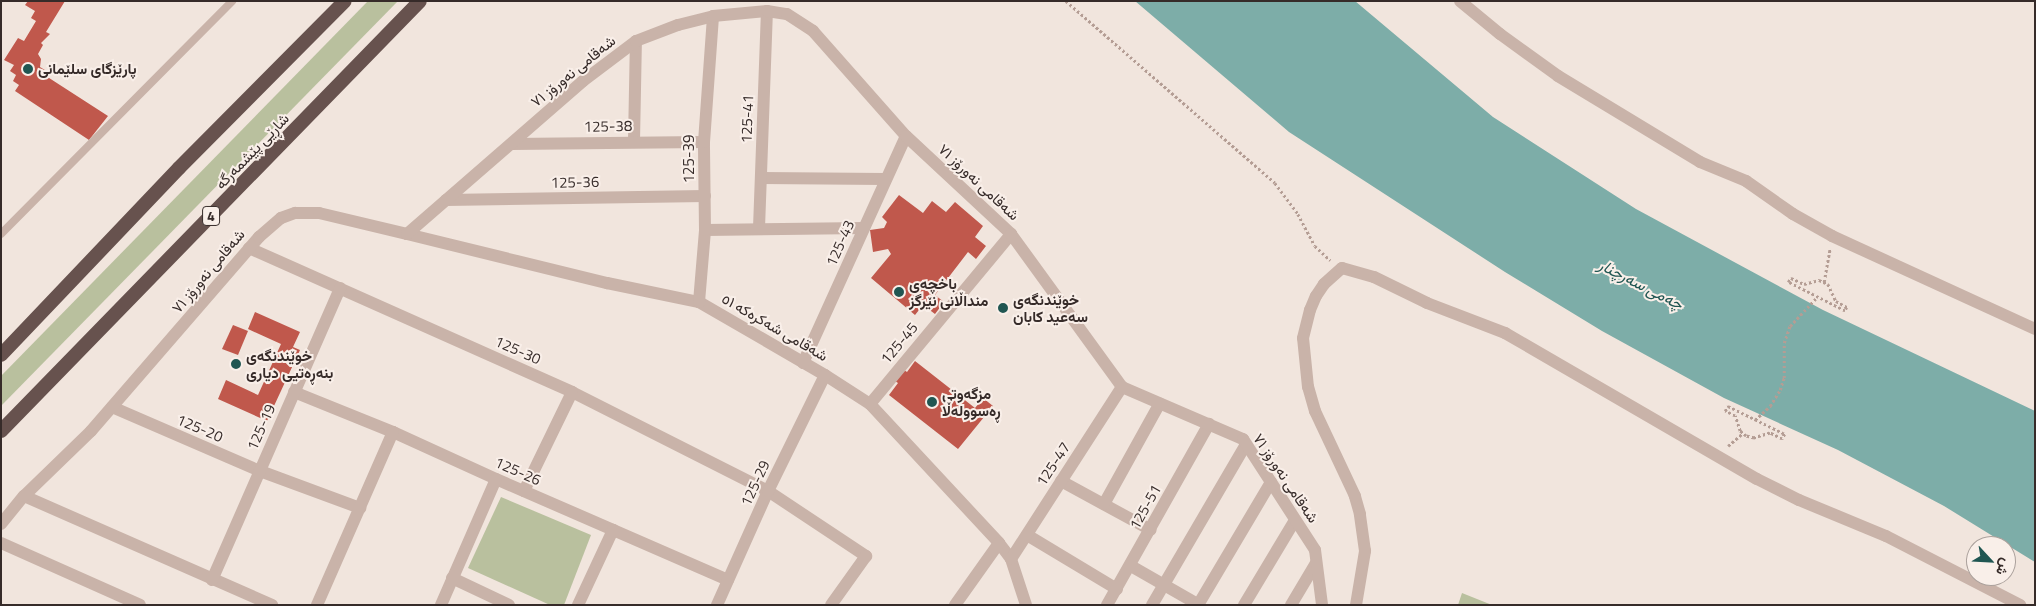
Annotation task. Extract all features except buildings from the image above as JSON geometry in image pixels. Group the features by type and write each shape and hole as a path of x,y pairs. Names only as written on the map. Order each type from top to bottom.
{"highway":[{"path":"1,355 179,168 345,1"},
{"name":"شاڕێی پێشمەرگە","path":"1,431 420,1"}],"street":[{"path":"1460,1 1529,56 1588,95 1700,162 1746,182 1793,214 1832,236 2035,329"},
{"name":"شەقامی نەورۆز ٧١","path":"1,524 24,496 91,431 249,248 273,223 295,213 319,213 406,234 583,81 636,41 678,25 713,16 767,11 787,14 813,31 906,136 1012,234 1122,387 1243,439 1315,550 1322,605"},
{"name":"125-41","path":"759,228 767,11"},
{"name":"125-39","path":"699,302 705,230 704,142 713,16"},
{"path":"634,141 636,41"},
{"name":"125-43","path":"803,363 906,136"},
{"name":"125-38","path":"512,144 634,141 704,142"},
{"path":"762,178 885,179"},
{"name":"125-36","path":"446,200 705,196"},
{"path":"705,230 864,228"},
{"name":"شەقامی شەکرەکە ٥١","path":"406,234 606,284 699,302 825,376 870,404 999,543 1011,559 1026,605"},
{"name":"125-45","path":"870,404 1012,234"},
{"name":"125-30","path":"249,248 572,392 768,491 866,556 831,605"},
{"path":"1356,605 1365,551 1360,514 1355,496 1315,411 1307,379 1303,338 1310,310 1316,296 1324,284 1342,268 1374,277 1427,303 1505,333 1716,457 1799,500 1886,536 2020,605"},
{"name":"125-19","path":"212,580 340,288"},
{"name":"125-29","path":"717,605 768,491 825,376"},
{"name":"125-47","path":"1011,559 1122,387"},
{"name":"125-26","path":"294,392 393,432 728,580"},
{"path":"524,491 572,392"},
{"path":"1104,504 1160,403"},
{"name":"125-20","path":"112,407 260,471 360,508"},
{"name":"125-51","path":"1107,605 1131,566 1209,424"},
{"path":"317,605 393,432"},
{"path":"1152,605 1246,444"},
{"path":"441,605 496,479"},
{"path":"1061,481 1151,530"},
{"path":"1131,566 1198,605 1270,482"},
{"path":"24,496 272,605"},
{"path":"1244,605 1295,520"},
{"path":"578,605 613,530"},
{"path":"1027,535 1117,589"},
{"path":"1,543 113,600 140,605"},
{"path":"954,605 999,543"},
{"path":"1291,605 1316,564"},
{"path":"452,578 510,605"}],"lane":[{"path":"1,234 232,1"}],"path":[{"path":"1066,1 1275,183 1298,214 1315,246 1327,259 1342,268"},
{"path":"1824,282 1832,236"},
{"path":"1791,278 1804,284 1814,281 1824,282 1831,287 1836,301 1847,307 1846,311 1788,282 1791,278"},
{"path":"1755,420 1770,406 1780,390 1784,378 1784,343 1790,326 1817,297"},
{"path":"1728,406 1785,434 1782,439 1770,433 1754,438 1742,434 1735,416 1725,411 1728,406"},
{"path":"1716,457 1742,434"}],"green space":[{"path":"368,1 398,1 1,406 1,376"},
{"path":"501,497 591,535 564,605 550,605 468,568"},
{"path":"1462,593 1492,605 1458,605"}],"water":[{"name":"چەمی سەرچنار","path":"1135,1 1355,1 1493,117 1636,209 1823,310 2035,411 2035,562 2016,550 2016,536 1993,536 1944,506 1838,450 1724,398 1602,331 1505,272 1289,132"}],"place":[{"name":"پارێزگای سلێمانی","path":"28,69"},
{"name":"باخچەی منداڵانی نێرگز","path":"899,292"},
{"name":"خوێندنگەی سەعید کابان","path":"1003,308"},
{"name":"خوێندنگەی بنەڕەتیی دیاری","path":"236,364"},
{"name":"مزگەوتی ڕەسوولەڵا","path":"932,402"}]}
